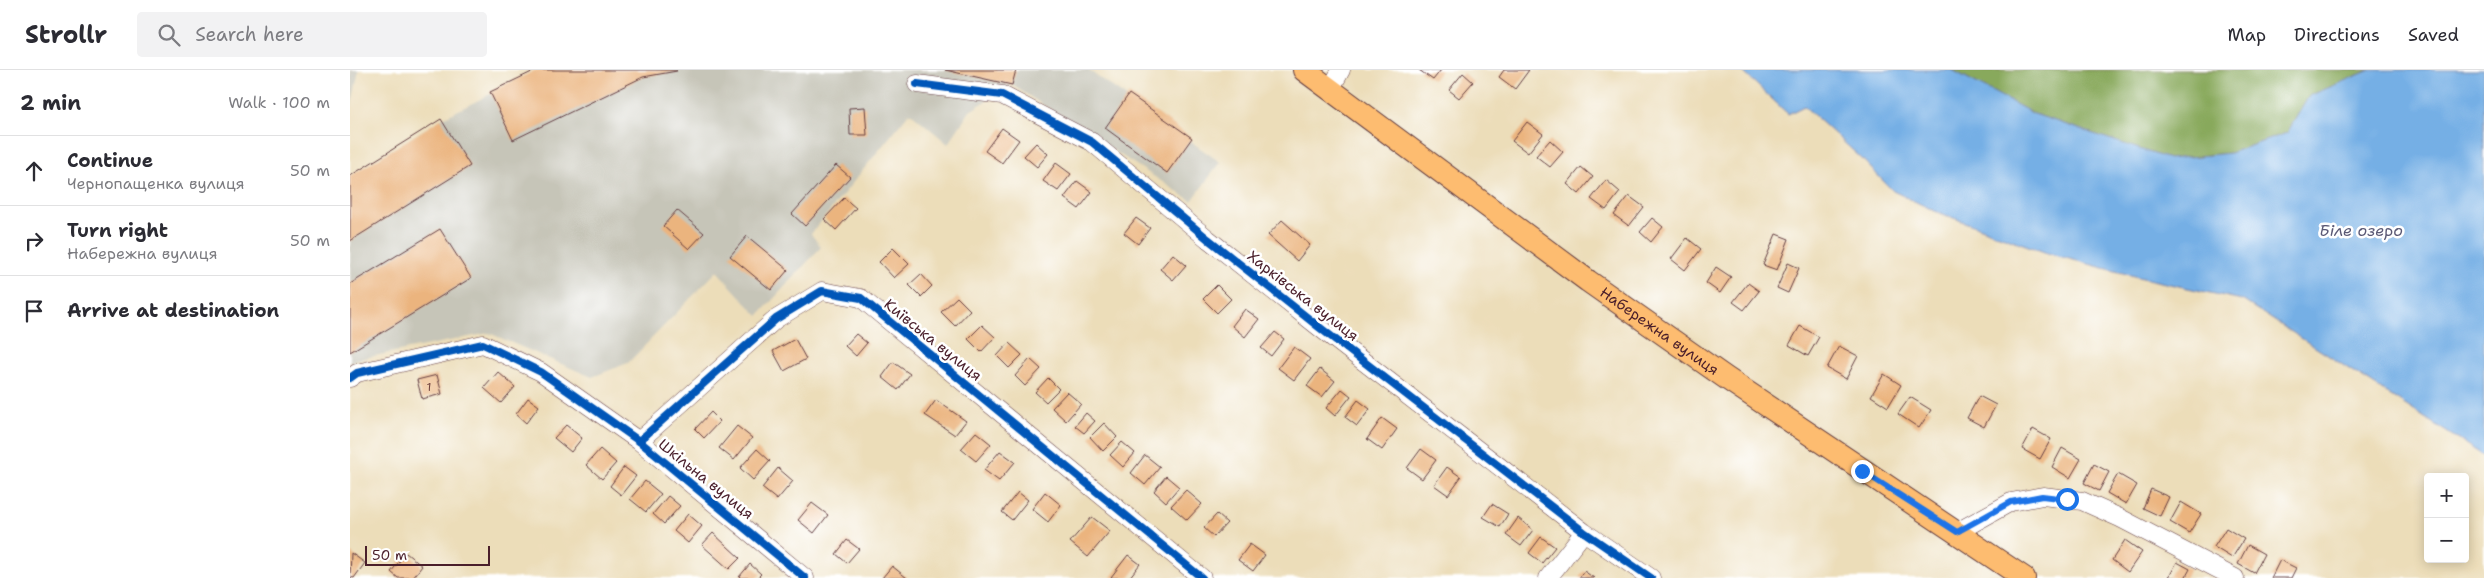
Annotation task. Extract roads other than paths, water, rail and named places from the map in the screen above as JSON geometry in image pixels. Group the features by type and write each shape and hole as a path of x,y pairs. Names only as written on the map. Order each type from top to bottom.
{"main road":[{"name":"Набережна вулиця","path":"1304,70 1596,287 1854,465 2024,578"}],"street":[{"path":"1330,90 1341,70"},
{"name":"Харківська вулиця","path":"917,84 1002,96 1092,142 1319,327 1584,532 1651,578"},
{"name":"Київська вулиця","path":"639,441 776,319 822,291 861,298 1202,578"},
{"name":"Шкільна вулиця","path":"350,378 357,373 483,344 540,372 639,441 805,578"},
{"path":"1957,532 2011,502 2042,496 2082,501 2120,518 2235,578"},
{"path":"1548,578 1584,532"}],"water":[{"name":"Біле озеро","path":"1741,70 1952,70 2034,114 2169,159 2230,153 2287,133 2309,96 2370,70 2484,70 2484,456 2242,300 2138,277 2047,253 1935,211 1893,191 1860,157 1804,106 1788,114"}]}
